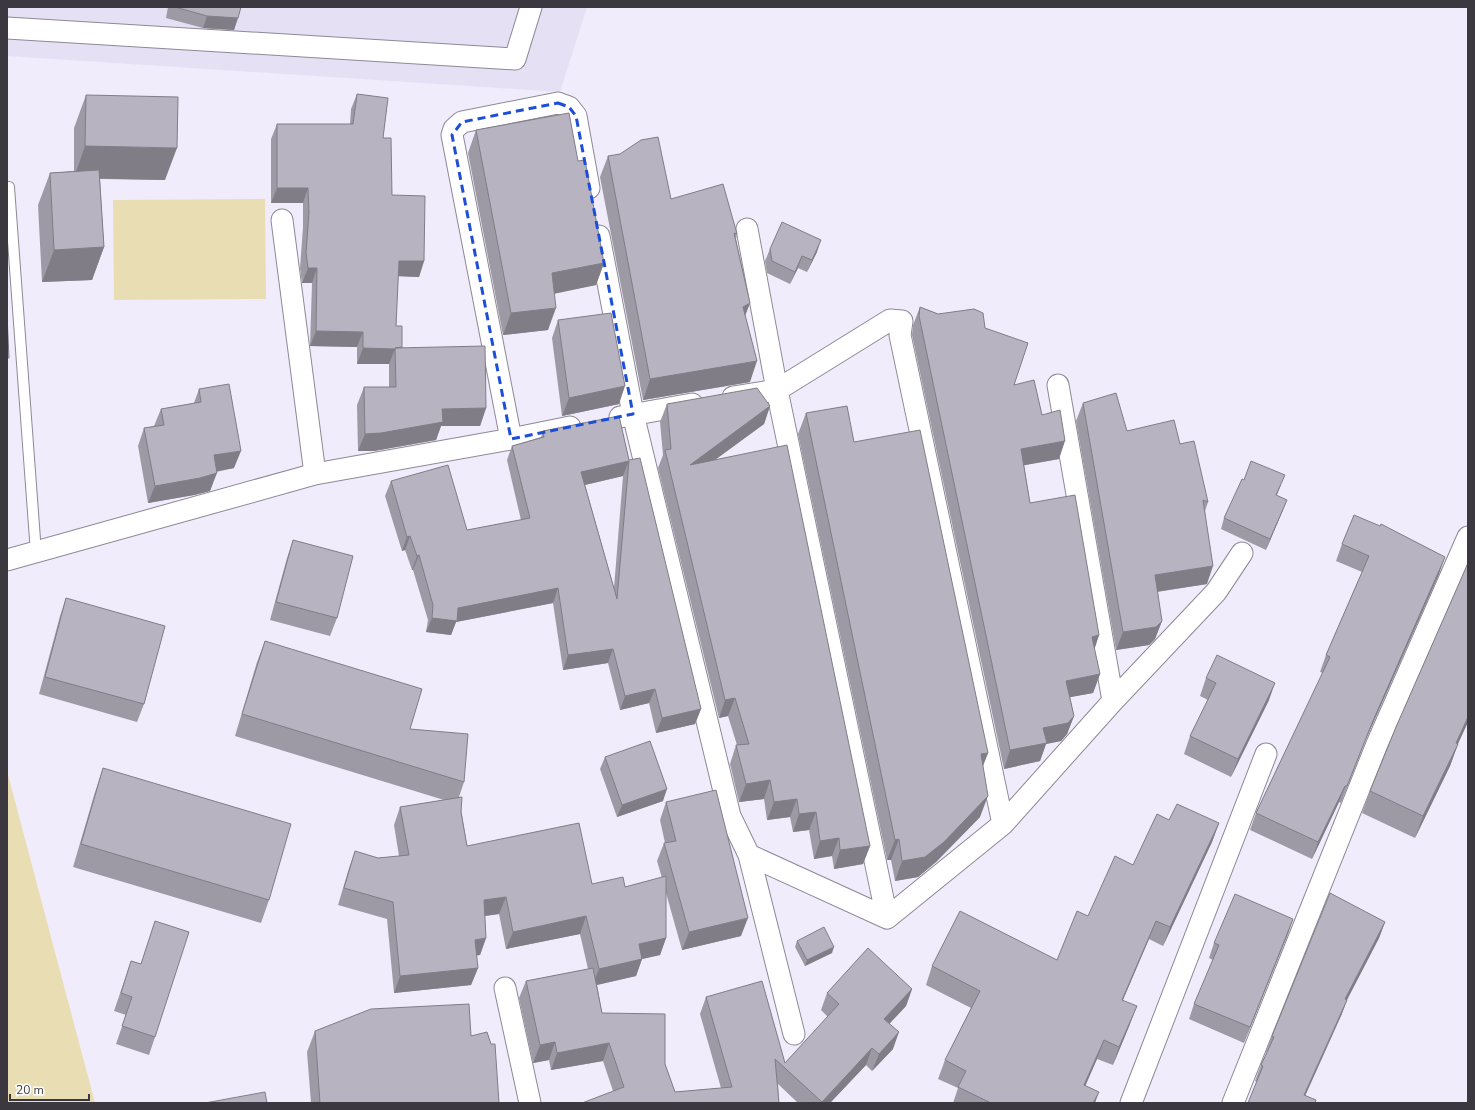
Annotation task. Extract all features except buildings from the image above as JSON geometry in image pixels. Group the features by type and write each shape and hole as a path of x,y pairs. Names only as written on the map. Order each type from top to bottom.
{"street":[{"path":"7,28 515,59 531,7"},
{"path":"510,439 452,135 454,130 462,122 558,103 569,107 576,116 633,414 730,816 749,855 794,1034"},
{"path":"282,220 315,474"},
{"path":"747,229 776,390 887,918"},
{"path":"7,560 315,474 510,439 633,414 776,390 890,320 902,322 900,335 1003,824"},
{"path":"1058,385 1113,701"},
{"path":"1233,1103 1377,744 1468,537"},
{"path":"887,918 1003,824 1113,701 1216,592 1242,553"},
{"path":"1131,1103 1266,754"},
{"path":"749,855 887,918"},
{"path":"505,988 530,1103"}],"lane":[{"path":"7,188 9,187 36,553"}],"highlighted area":[{"path":"558,103 569,107 576,116 633,414 511,439 452,135 462,122"}],"shaded area":[{"path":"7,7 587,7 560,92 7,56"},
{"path":"265,199 266,299 114,300 113,200"},
{"path":"7,771 95,1103 7,1103"}]}
